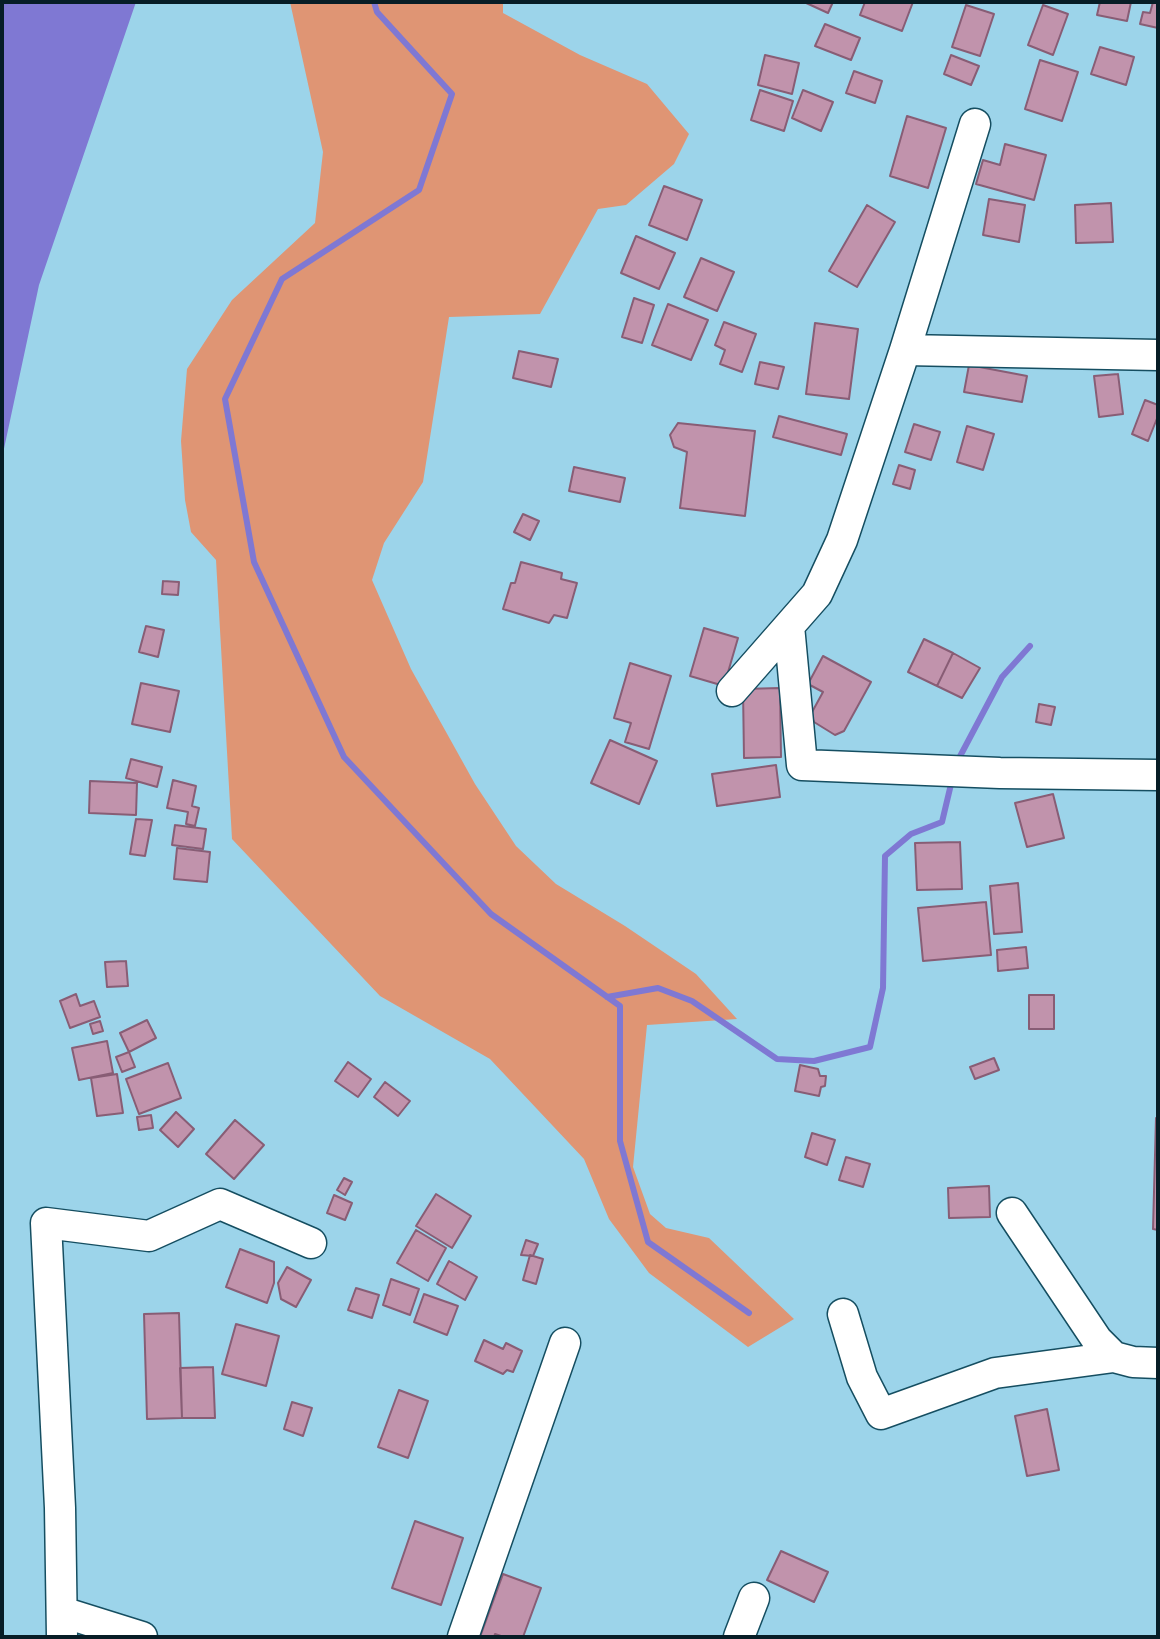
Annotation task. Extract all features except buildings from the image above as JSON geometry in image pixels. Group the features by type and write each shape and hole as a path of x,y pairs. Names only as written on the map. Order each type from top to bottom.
{"street":[{"path":"732,691 817,594 842,540 905,350 975,124"},
{"path":"905,350 1158,355"},
{"path":"789,626 802,765 1000,773 1158,775"},
{"path":"142,1637 62,1624 59,1494 46,1223 149,1236 220,1204 311,1243"},
{"path":"1012,1213 1097,1340 1114,1357"},
{"path":"843,1314 862,1377 881,1415 995,1373 1114,1357 1133,1362 1158,1363"},
{"path":"463,1637 565,1343"},
{"path":"739,1637 754,1598"}],"shaded area":[{"path":"2,2 136,2 39,285 2,458"},
{"path":"290,2 503,2 503,13 580,55 647,84 689,134 674,164 626,205 598,209 540,314 449,317 423,482 384,543 372,580 411,669 475,784 516,846 556,884 696,974 737,1019 647,1025 633,1167 650,1214 666,1228 709,1238 794,1319 748,1347 649,1273 609,1219 584,1159 490,1059 380,996 232,839 216,560 191,532 185,500 181,441 187,369 232,300 315,223 323,152"}],"waterway":[{"path":"374,2 377,12 452,94 419,190 282,279 225,399 254,562 344,757 491,914 620,1006 620,1141 648,1242 749,1313"},
{"path":"957,762 1002,677 1030,646"},
{"path":"607,997 658,988 692,1001 777,1059 814,1061 870,1047 883,988 885,856 911,834 942,822 952,780"}]}
